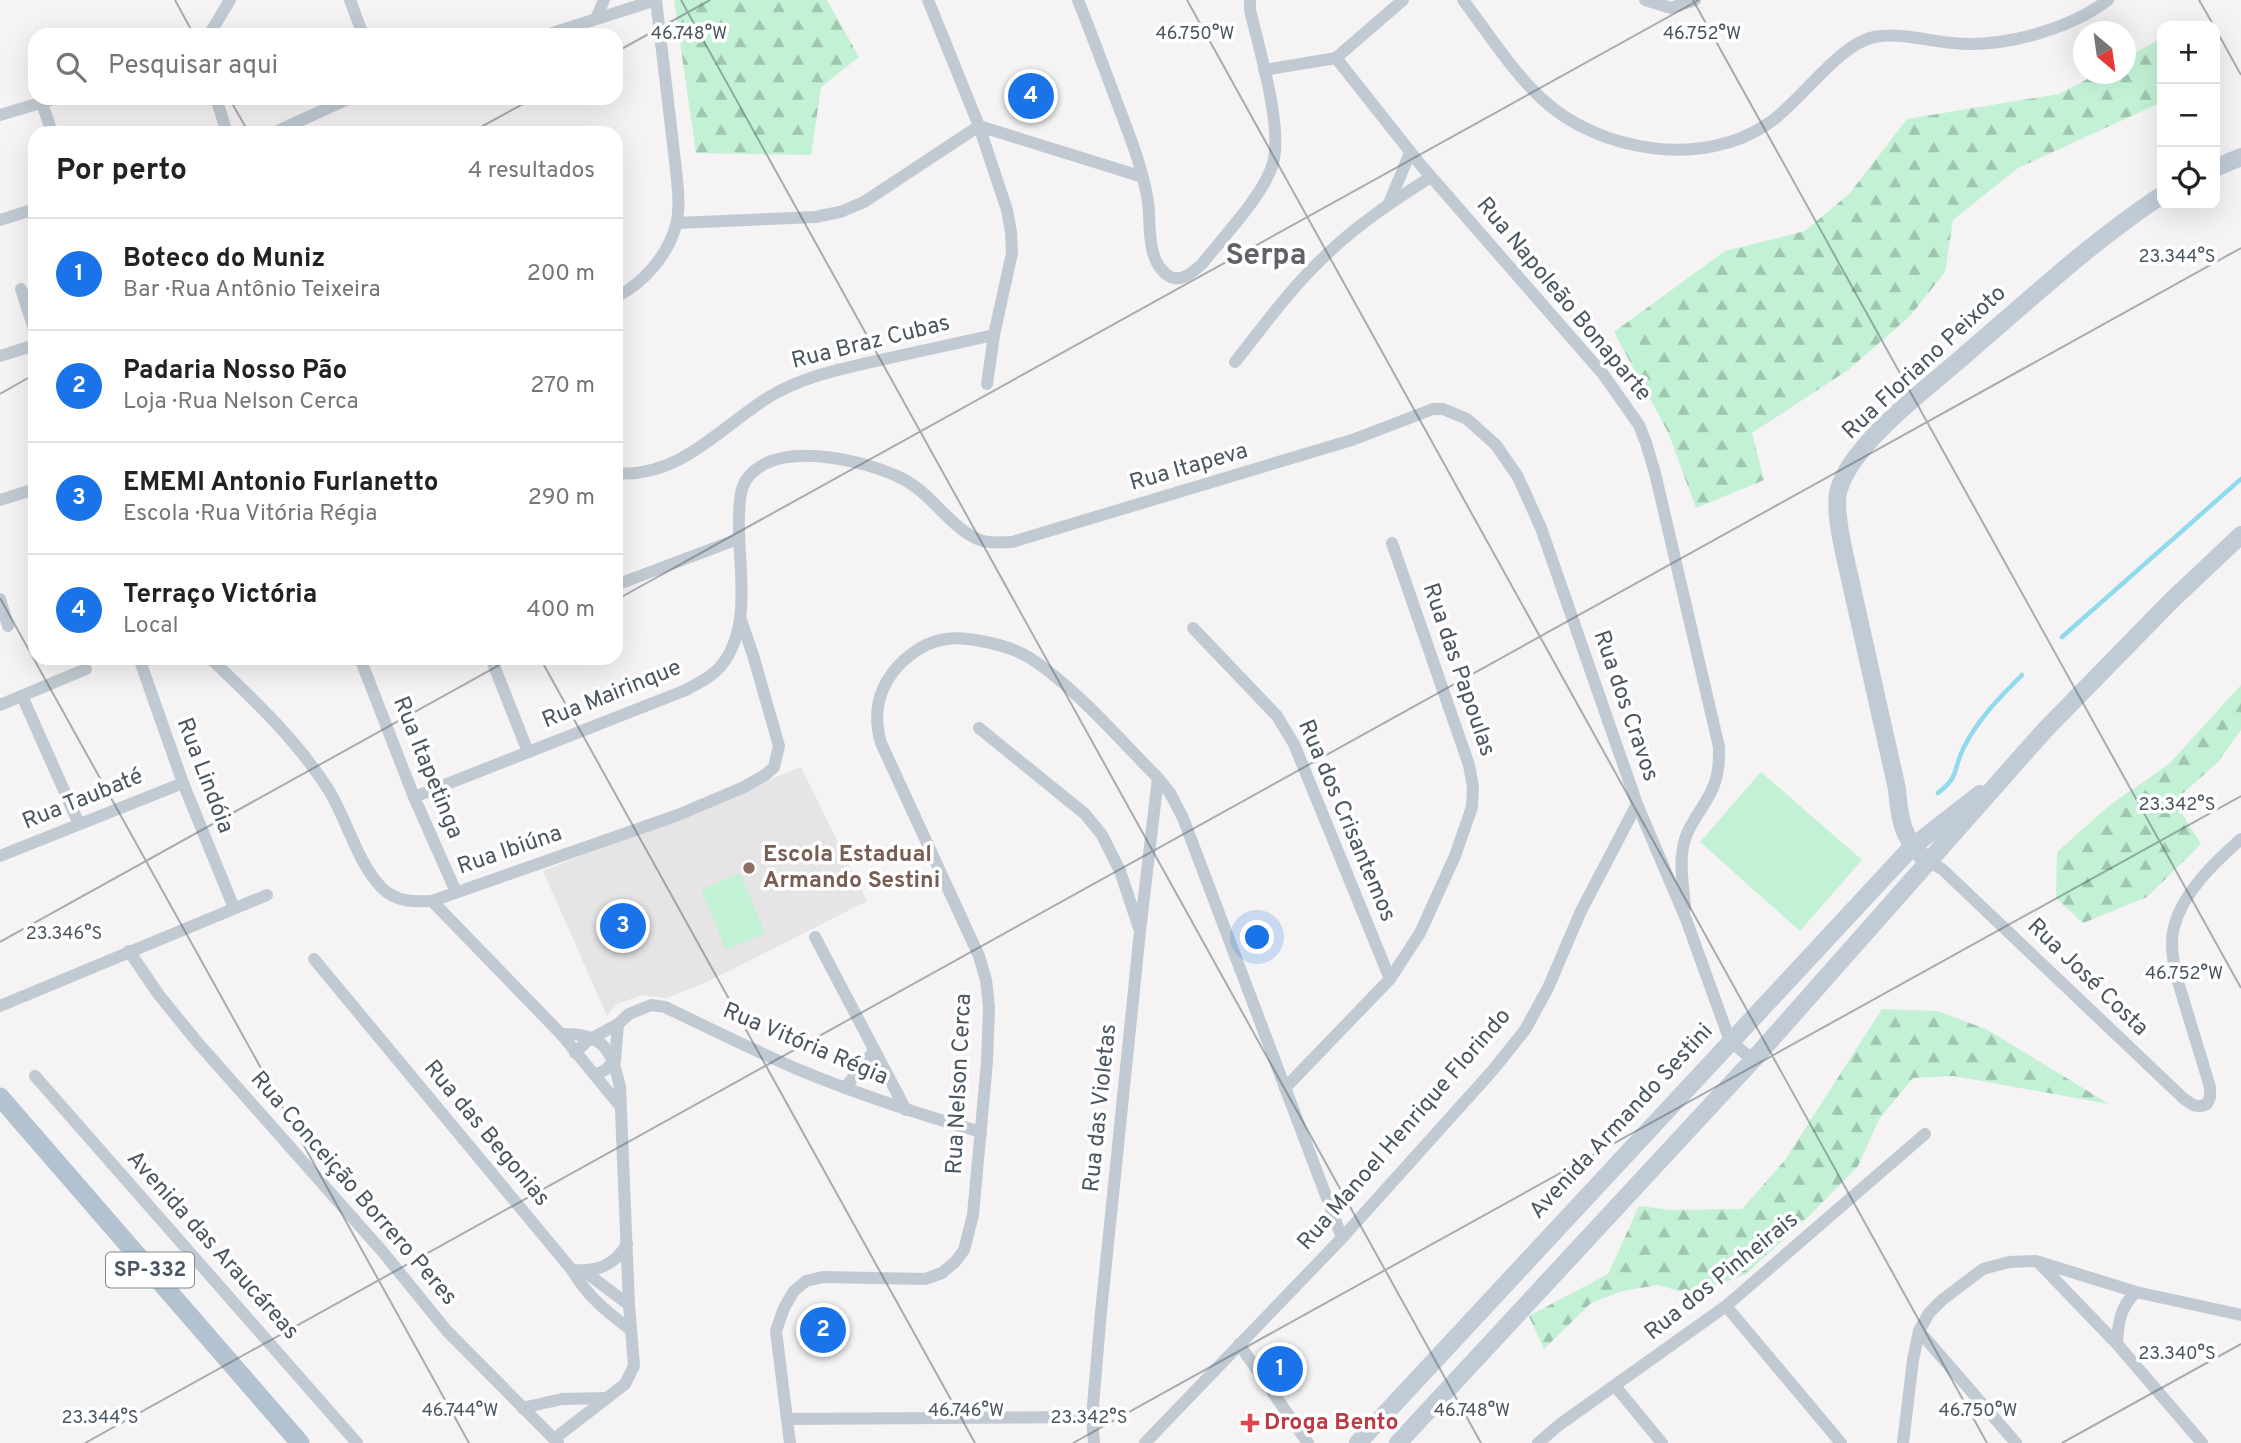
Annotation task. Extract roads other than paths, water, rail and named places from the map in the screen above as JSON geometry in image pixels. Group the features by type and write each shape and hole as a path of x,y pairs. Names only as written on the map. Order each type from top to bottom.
{"main road":[{"name":"SP-332","path":"0,1097 300,1443"}],"street":[{"path":"213,28 230,0"},
{"path":"350,0 360,28"},
{"path":"596,19 604,0"},
{"path":"568,28 656,0 677,179 677,223 666,249 651,270 633,288 623,293"},
{"path":"928,0 979,126 1012,232 1012,253 994,335 987,384"},
{"path":"1078,0 1143,177 1150,235 1159,267 1166,275 1174,278 1183,278 1202,264 1259,192 1272,166 1276,148 1274,123 1250,0"},
{"path":"1264,70 1336,58 1403,0"},
{"path":"1463,0 1500,50 1541,98 1561,115 1588,130 1630,144 1668,150 1714,146 1768,124 1857,43 1875,37 1894,36 1990,44 2029,36 2079,18 2108,0"},
{"path":"1645,0 1672,4 1695,0"},
{"name":"Rua Napoleão Bonaparte","path":"1336,58 1410,153 1604,374 1639,425 1647,443 1719,747 1719,769 1713,788 1688,832 1683,847 1686,919"},
{"path":"0,115 35,105"},
{"path":"43,105 50,126"},
{"path":"218,105 225,126"},
{"path":"288,126 335,105"},
{"path":"677,223 815,217 840,212 864,202 979,126"},
{"path":"979,126 1143,177"},
{"path":"1389,203 1410,153"},
{"path":"2220,166 2241,157"},
{"path":"1235,362 1316,265 1349,234 1389,203 1431,177"},
{"name":"Rua Floriano Peixoto","path":"1936,862 1918,842 1897,789 1843,547 1838,490 1859,453 1890,422 2082,254 2157,198"},
{"path":"0,220 28,211"},
{"path":"21,289 28,310"},
{"name":"Rua Braz Cubas","path":"623,473 651,472 672,464 787,387 825,373 994,335"},
{"path":"0,356 28,347"},
{"name":"Rua dos Cravos","path":"1418,413 1443,409 1467,419 1496,445 1518,477 1541,528 1637,804 1686,919 1730,1041"},
{"name":"Rua Itapeva","path":"969,533 979,540 1012,542 1352,440 1418,413"},
{"name":"Rua Mairinque","path":"414,797 686,690 709,677 720,667 732,649 741,620 738,538 741,492 755,471 771,463 792,455 812,455 859,463 901,477 923,491 969,533"},
{"path":"0,499 28,491"},
{"path":"1398,1443 1936,862 2007,772 2127,645 2241,536"},
{"path":"623,582 738,538"},
{"name":"Rua das Papoulas","path":"1285,1088 1390,979 1420,933 1455,856 1472,807 1473,787 1469,765 1392,543"},
{"path":"0,599 8,626"},
{"name":"Rua Ibiúna","path":"217,665 295,742 316,770 331,793 368,868 382,888 396,898 414,902 432,901 678,815 744,787 774,767 779,746 741,620"},
{"name":"Rua dos Crisantemos","path":"1193,628 1277,716 1294,744 1390,979"},
{"name":"Rua Nelson Cerca","path":"790,1443 776,1331 784,1308 794,1291 806,1281 823,1277 925,1279 942,1273 964,1250 973,1215 989,1007 986,980 979,956 881,743 875,724 877,703 884,684 901,662 924,644 957,637 1011,649 1029,657 1057,678 1170,793 1183,818 1234,948 1342,1238"},
{"name":"Rua Lindóia","path":"141,665 183,783 234,908"},
{"name":"Rua Itapetinga","path":"363,665 414,797 456,892"},
{"path":"494,665 528,752"},
{"path":"0,705 86,669"},
{"path":"22,696 79,824"},
{"path":"979,727 1085,814 1102,835 1120,871 1140,932"},
{"name":"Avenida Armando Sestini","path":"1358,1443 1918,842 2007,772"},
{"name":"Rua das Violetas","path":"1094,1443 1092,1416 1158,778"},
{"name":"Rua Taubaté","path":"0,856 183,783"},
{"name":"Rua Manoel Henrique Florindo","path":"1146,1443 1342,1238 1493,1070 1525,1030 1548,988 1581,911 1637,804"},
{"name":"Rua José Costa","path":"1936,862 2182,1097 2200,1107 2207,1104 2210,1087 2175,972 2173,928 2183,904 2207,873 2241,839"},
{"path":"0,1006 267,895"},
{"path":"432,901 561,1034 620,1106"},
{"path":"815,937 906,1110"},
{"name":"Rua Conceição Borrero Peres","path":"129,951 159,995 198,1044 382,1251 447,1331 556,1441"},
{"name":"Rua das Begonias","path":"314,959 578,1271 592,1299 631,1330"},
{"name":"Rua Vitória Régia","path":"575,1053 594,1037 641,1007 666,1007 845,1088 906,1110 981,1132"},
{"path":"595,1075 613,1063 618,1024"},
{"path":"556,1441 625,1384 634,1366 620,1087 613,1063 604,1047 594,1037 561,1034"},
{"path":"1730,1041 1753,1060"},
{"path":"845,1088 874,1051"},
{"name":"Avenida das Araucáreas","path":"35,1076 357,1443"},
{"name":"Rua dos Pinheirais","path":"1538,1443 1559,1425 1726,1306 1925,1133"},
{"path":"578,1271 605,1268 614,1262 628,1243"},
{"path":"2036,1261 2117,1344 2202,1443"},
{"path":"1903,1443 1919,1331 1929,1313 1942,1300 1983,1269 2009,1262 2036,1261 2136,1292 2241,1315"},
{"name":"Rua das Begonias","path":"578,1271 629,1305"},
{"path":"2117,1344 2119,1318 2128,1299 2136,1292"},
{"path":"1726,1306 1841,1443"},
{"path":"1919,1331 2016,1443"},
{"path":"1239,1344 1308,1443"},
{"path":"1615,1386 1662,1443"},
{"path":"522,1408 562,1399 607,1398"},
{"path":"787,1419 1092,1416"}],"waterway":[{"path":"2062,637 2241,479"},
{"path":"1938,793 1953,777 1960,755 1976,727 2022,675"}],"place":[{"name":"Terraço Victória","path":"1031,96"},
{"name":"Escola Estadual Armando Sestini","path":"749,868"},
{"name":"EMEMI Antonio Furlanetto","path":"623,926"},
{"name":"Padaria Nosso Pão","path":"823,1330"},
{"name":"Boteco do Muniz","path":"1280,1369"},
{"name":"Droga Bento","path":"1250,1423"}],"district":[{"name":"Serpa","path":"1266,256"}]}
